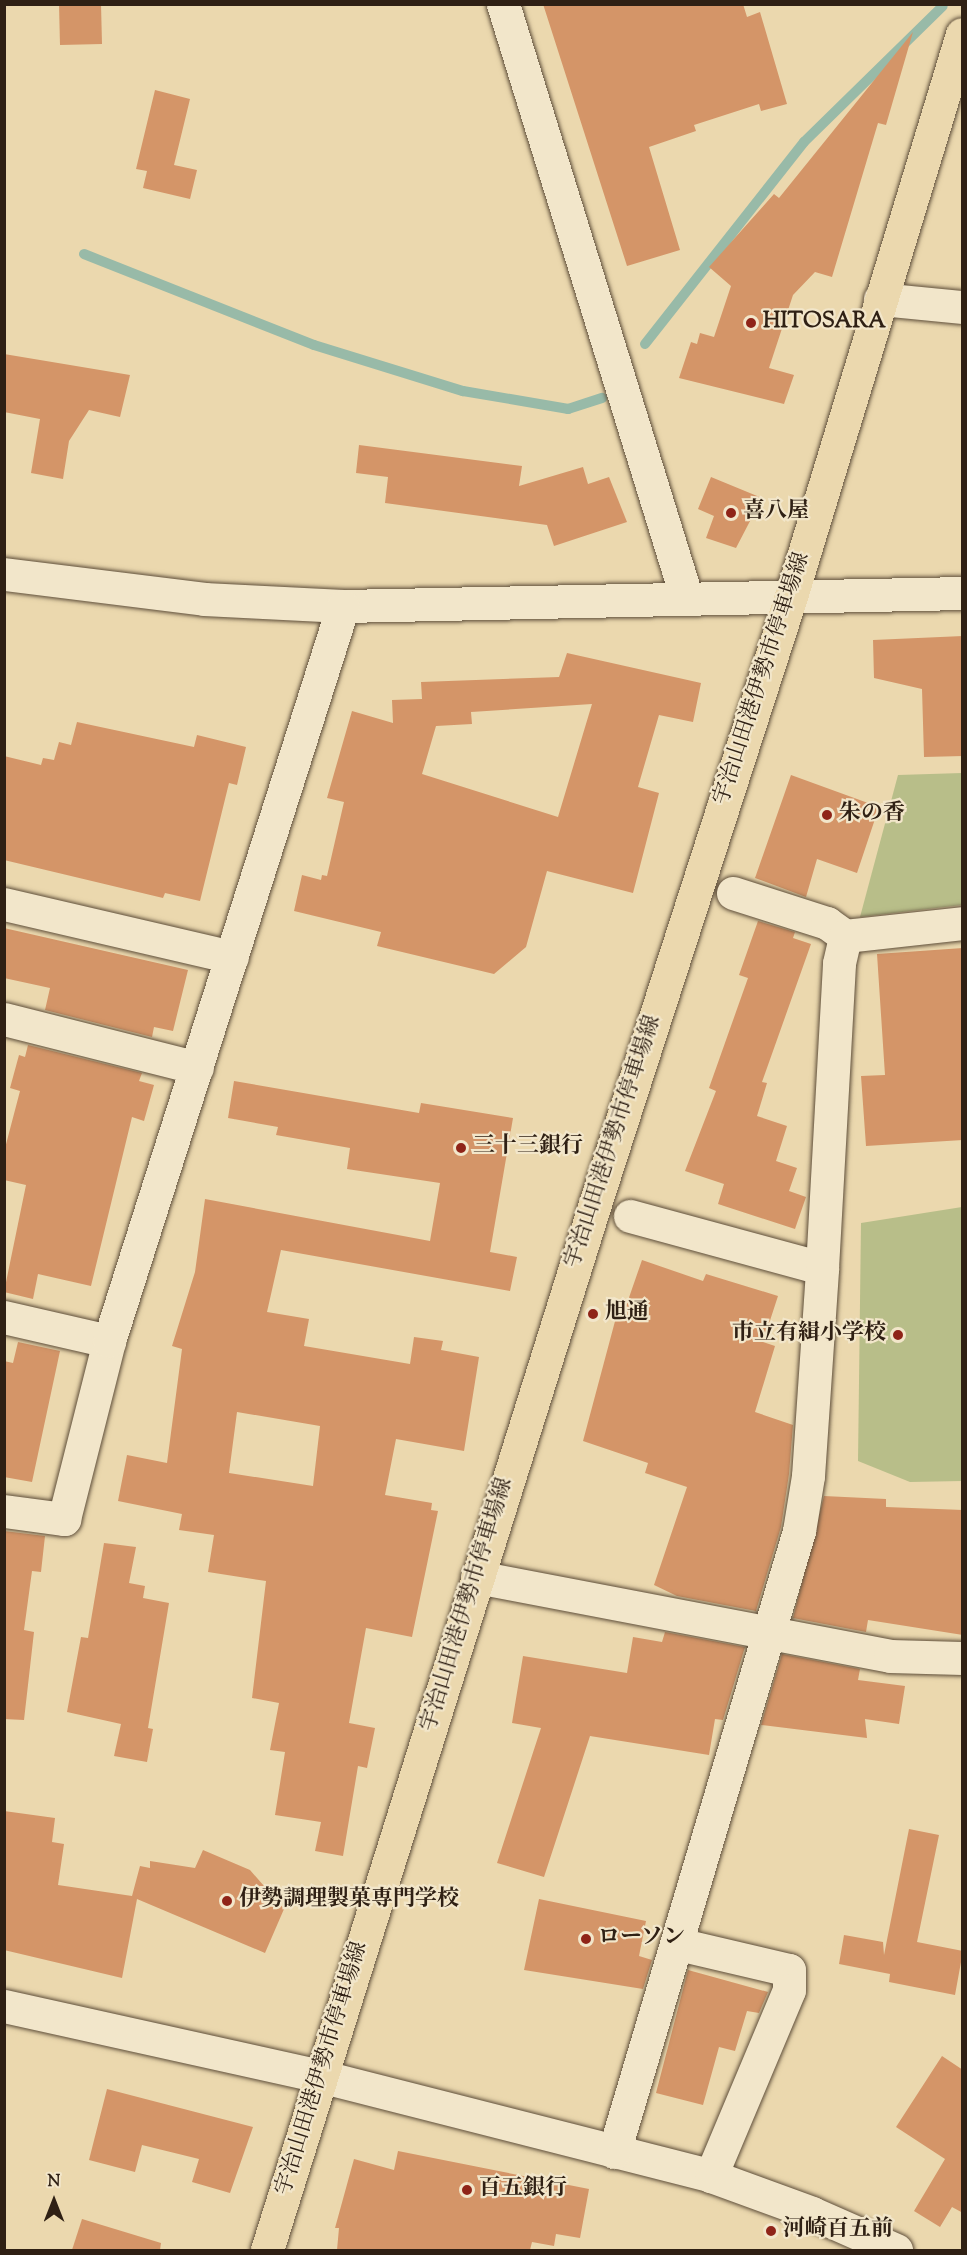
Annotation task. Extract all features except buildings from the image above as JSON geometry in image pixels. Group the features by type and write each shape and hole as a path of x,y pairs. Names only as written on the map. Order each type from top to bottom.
{"main road":[{"name":"宇治山田港伊勢市停車場線","path":"267,2250 477,1576 792,593 880,299 963,34"}],"street":[{"path":"503,4 686,596"},
{"path":"880,299 963,307"},
{"path":"4,574 204,598 343,606 792,593 963,593"},
{"path":"4,1511 64,1519 110,1341 343,606"},
{"path":"734,893 827,923 845,936 963,923"},
{"path":"4,904 232,957"},
{"path":"614,2152 771,1634 799,1531 808,1476 839,963 845,936"},
{"path":"4,1018 197,1068"},
{"path":"630,1216 822,1268"},
{"path":"4,1317 110,1341"},
{"path":"477,1576 890,1656 963,1658"},
{"path":"678,1944 789,1970 789,1990 711,2176"},
{"path":"4,2006 320,2076 711,2176 812,2213 896,2250"}],"green space":[{"path":"962,773 962,905 860,917 898,775"},
{"path":"962,1207 962,1481 910,1482 858,1461 861,1223"}],"waterway":[{"path":"645,344 804,142 943,6"},
{"path":"84,254 314,345 463,391 568,409 602,398"}],"place":[{"name":"HITOSARA","path":"751,323"},
{"name":"喜八屋","path":"731,513"},
{"name":"朱の香","path":"827,815"},
{"name":"三十三銀行","path":"461,1148"},
{"name":"旭通","path":"593,1314"},
{"name":"市立有緝小学校","path":"898,1335"},
{"name":"伊勢調理製菓専門学校","path":"227,1901"},
{"name":"ローソン","path":"586,1939"},
{"name":"百五銀行","path":"467,2190"},
{"name":"河崎百五前","path":"771,2231"}]}
